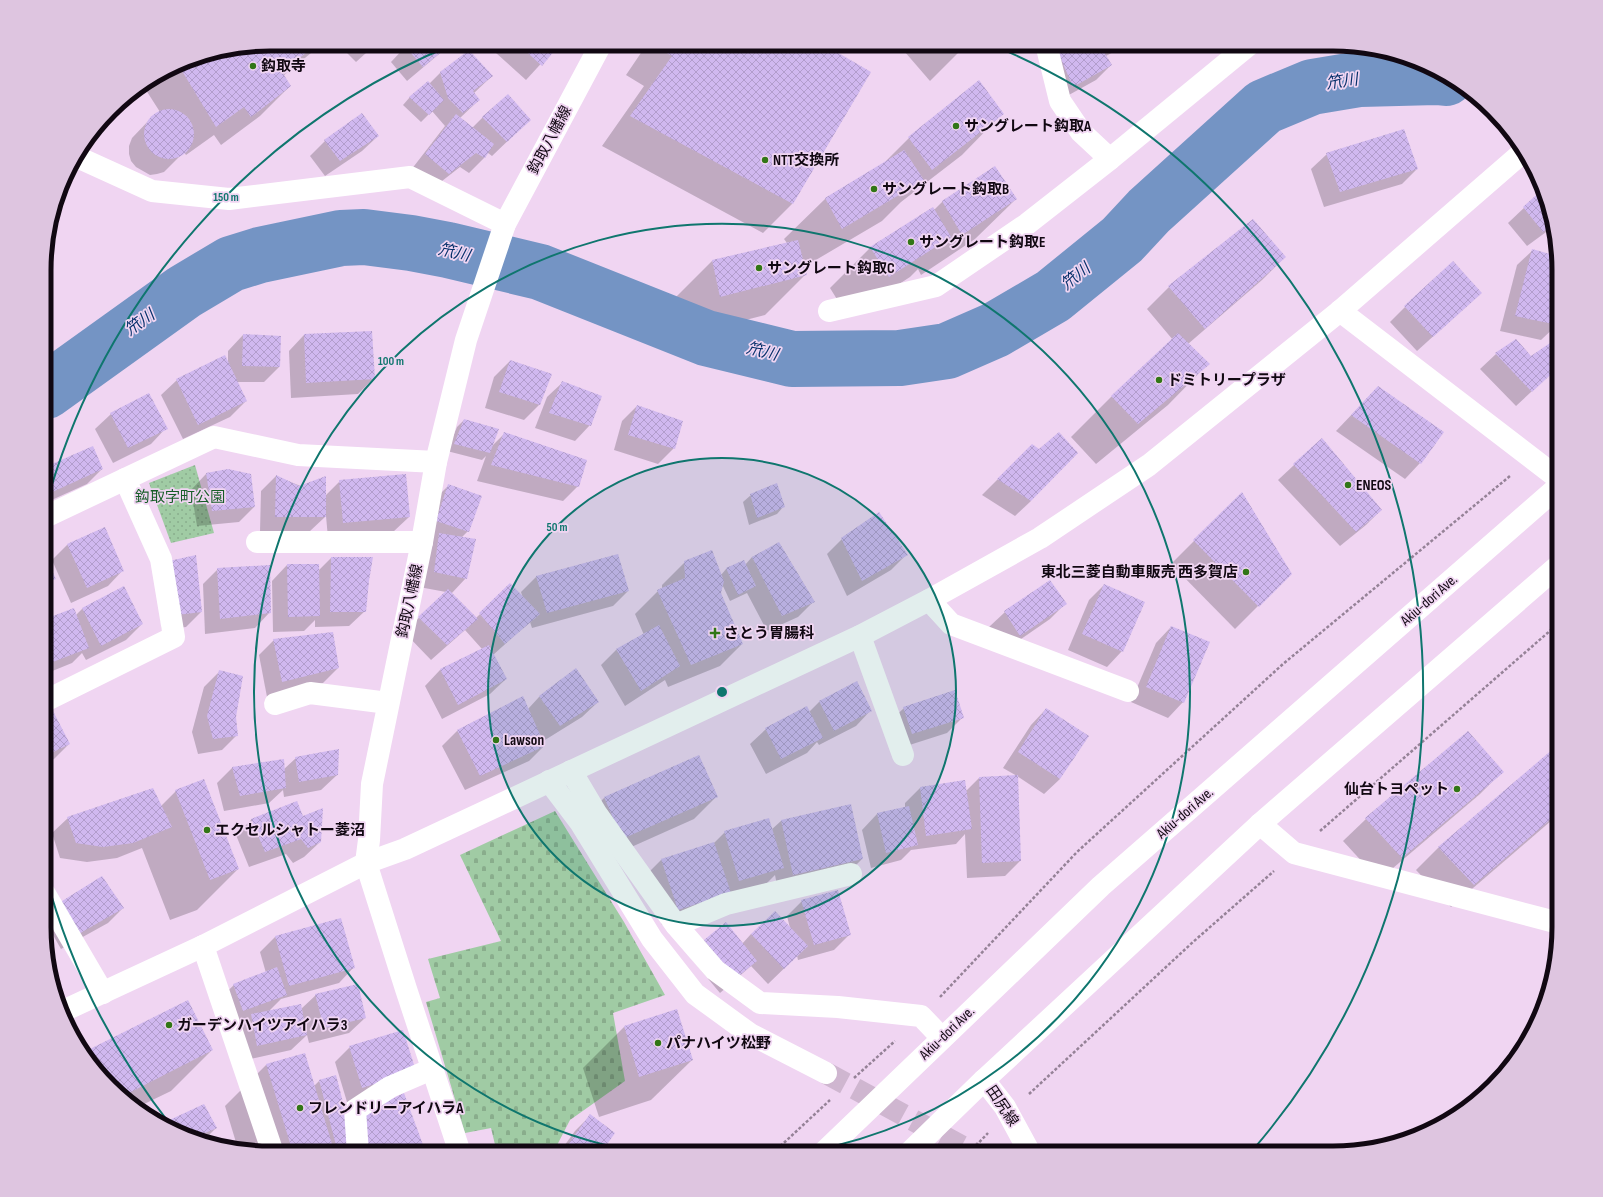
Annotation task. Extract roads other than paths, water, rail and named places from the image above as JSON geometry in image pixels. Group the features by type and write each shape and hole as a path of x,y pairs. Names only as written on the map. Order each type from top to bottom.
{"main road":[{"name":"鈎取八幡線","path":"366,863 369,840 372,784 422,542 436,462 466,340 503,230 597,51"},
{"path":"1048,51 1060,101 1081,132 1110,159"},
{"path":"829,311 936,286 1027,224 1110,159 1241,51"},
{"path":"67,1009 203,946 366,863 405,850 860,636 929,600 1040,538 1149,465 1340,311 1520,155"},
{"path":"81,159 152,191 229,199 410,177 503,230"},
{"path":"1340,311 1552,474"},
{"path":"51,514 214,436 298,455 436,462"},
{"path":"51,698 174,637 161,559 125,479"},
{"name":"Akiu-dori Ave.","path":"830,1146 1101,886 1552,492"},
{"path":"257,542 422,542"},
{"path":"915,1146 984,1080 1260,824 1552,571"},
{"path":"929,600 951,624 1128,691"},
{"path":"860,636 903,755"},
{"path":"275,704 310,693 388,703"},
{"path":"571,771 596,813 676,925 715,970 760,1004 838,1007 921,1016 942,1038"},
{"path":"550,781 580,822 652,939 695,994 750,1034 826,1073"},
{"path":"1260,824 1294,853 1552,921"},
{"path":"366,863 458,1146"},
{"path":"676,925 726,904 851,874"},
{"path":"51,904 103,993"},
{"path":"203,946 271,1146"},
{"path":"358,1146 355,1110 390,1087 432,1069"},
{"name":"田尻線","path":"984,1080 1008,1113 1026,1146"}],"waterway":[{"name":"笊川","path":"51,387 184,292 231,264 260,255 341,238 364,237 411,243 448,250 540,272 706,338 792,359 900,358 947,351 995,330 1053,296 1122,240 1149,211 1264,107 1312,87 1360,79 1436,77"}],"tunnel":[{"path":"826,1073 961,1146"}],"place":[{"name":"鈎取寺","path":"253,66"},
{"name":"サングレート鈎取A","path":"956,126"},
{"name":"NTT交換所","path":"765,160"},
{"name":"サングレート鈎取B","path":"874,189"},
{"name":"サングレート鈎取E","path":"911,242"},
{"name":"サングレート鈎取C","path":"759,268"},
{"name":"ドミトリープラザ","path":"1159,380"},
{"name":"ENEOS","path":"1348,485"},
{"name":"東北三菱自動車販売 西多賀店","path":"1246,572"},
{"name":"さとう胃腸科","path":"715,633"},
{"name":"Lawson","path":"496,740"},
{"name":"仙台トヨペット","path":"1457,789"},
{"name":"エクセルシャトー菱沼","path":"207,830"},
{"name":"ガーデンハイツアイハラ3","path":"169,1025"},
{"name":"パナハイツ松野","path":"658,1043"},
{"name":"フレンドリーアイハラA","path":"300,1108"}],"park label":[{"name":"鈎取字町公園","path":"180,497"}]}
